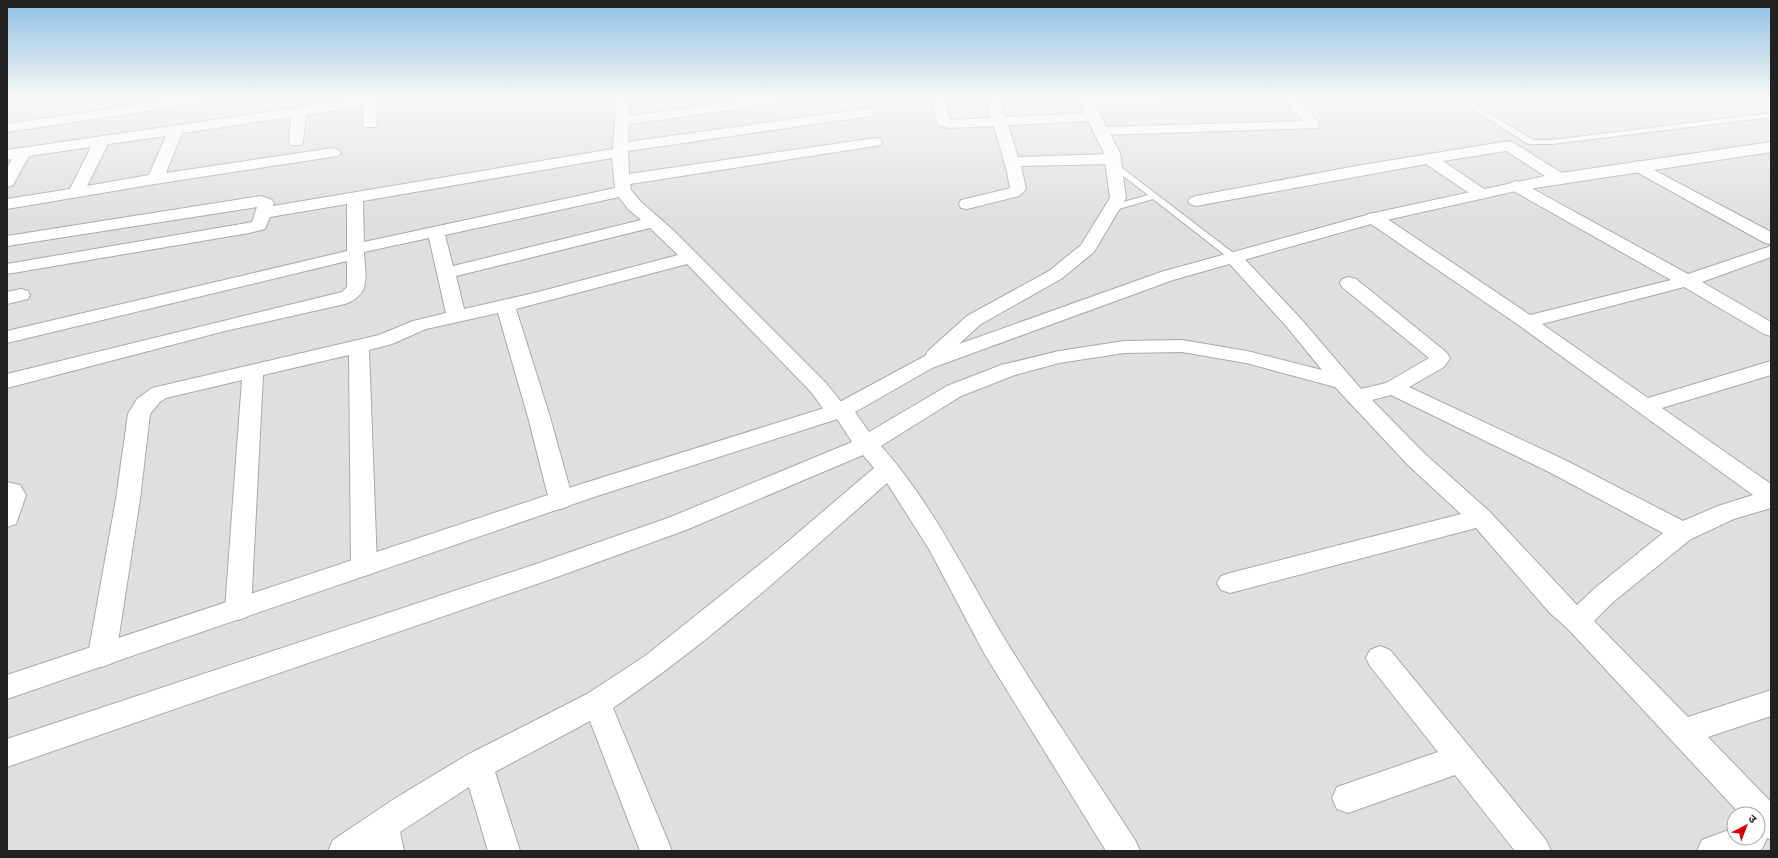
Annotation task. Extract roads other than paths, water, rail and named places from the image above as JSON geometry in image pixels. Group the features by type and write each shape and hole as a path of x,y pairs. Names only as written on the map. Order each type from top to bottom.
{"street":[{"path":"7,155 108,140"},
{"path":"155,179 172,140"},
{"path":"620,140 622,186 653,222 668,235 689,258 819,388 896,478 938,543 994,645 1124,851"},
{"path":"263,213 620,150 686,140"},
{"path":"967,204 1016,191 1018,189 1005,140"},
{"path":"925,363 974,320 1055,275 1088,248 1118,198 1112,153 1105,140"},
{"path":"76,192 102,141"},
{"path":"7,338 622,186 875,142"},
{"path":"1196,201 1510,146 1559,178"},
{"path":"7,687 561,500 840,411 925,363 1167,276 1374,218 1516,186 1637,166 1771,147"},
{"path":"7,182 23,153"},
{"path":"7,204 155,179 333,153"},
{"path":"1429,159 1481,194"},
{"path":"1011,162 1113,161"},
{"path":"1637,166 1771,239"},
{"path":"1516,186 1687,281 1771,330"},
{"path":"7,381 223,326 338,300 355,292 355,197"},
{"path":"7,241 261,200 266,203 259,224 249,228 7,269"},
{"path":"1374,218 1527,322 1771,497"},
{"path":"446,273 653,222"},
{"path":"436,232 456,316"},
{"path":"1527,322 1687,281 1771,251"},
{"path":"1233,257 1298,328 1349,389 1416,459 1481,518 1559,605 1577,621 1771,824"},
{"path":"102,655 128,499 139,414 145,404 159,393 385,340 420,325 689,258"},
{"path":"1349,283 1440,358 1437,362 1393,388"},
{"path":"505,305 539,417 561,500"},
{"path":"359,346 364,566"},
{"path":"7,753 576,560 677,524 867,444 902,420 954,391 1008,370 1059,357 1124,347 1182,346 1247,357 1349,389 1393,388 1559,467 1682,532"},
{"path":"1644,406 1771,368"},
{"path":"238,609 253,370"},
{"path":"344,851 385,838 478,765 597,703 655,664 788,556 888,469"},
{"path":"7,491 12,492 14,495 7,518"},
{"path":"1577,621 1604,595 1682,532 1726,512 1771,497"},
{"path":"1230,583 1481,518"},
{"path":"1380,658 1462,758 1535,851"},
{"path":"597,703 656,851"},
{"path":"1682,732 1771,703"},
{"path":"1348,798 1462,758"},
{"path":"478,765 504,851"},
{"path":"1713,851 1728,846"}],"lane":[{"path":"1510,146 1531,142 1568,140"},
{"path":"1113,161 1233,257"},
{"path":"1112,208 1155,196"}]}
